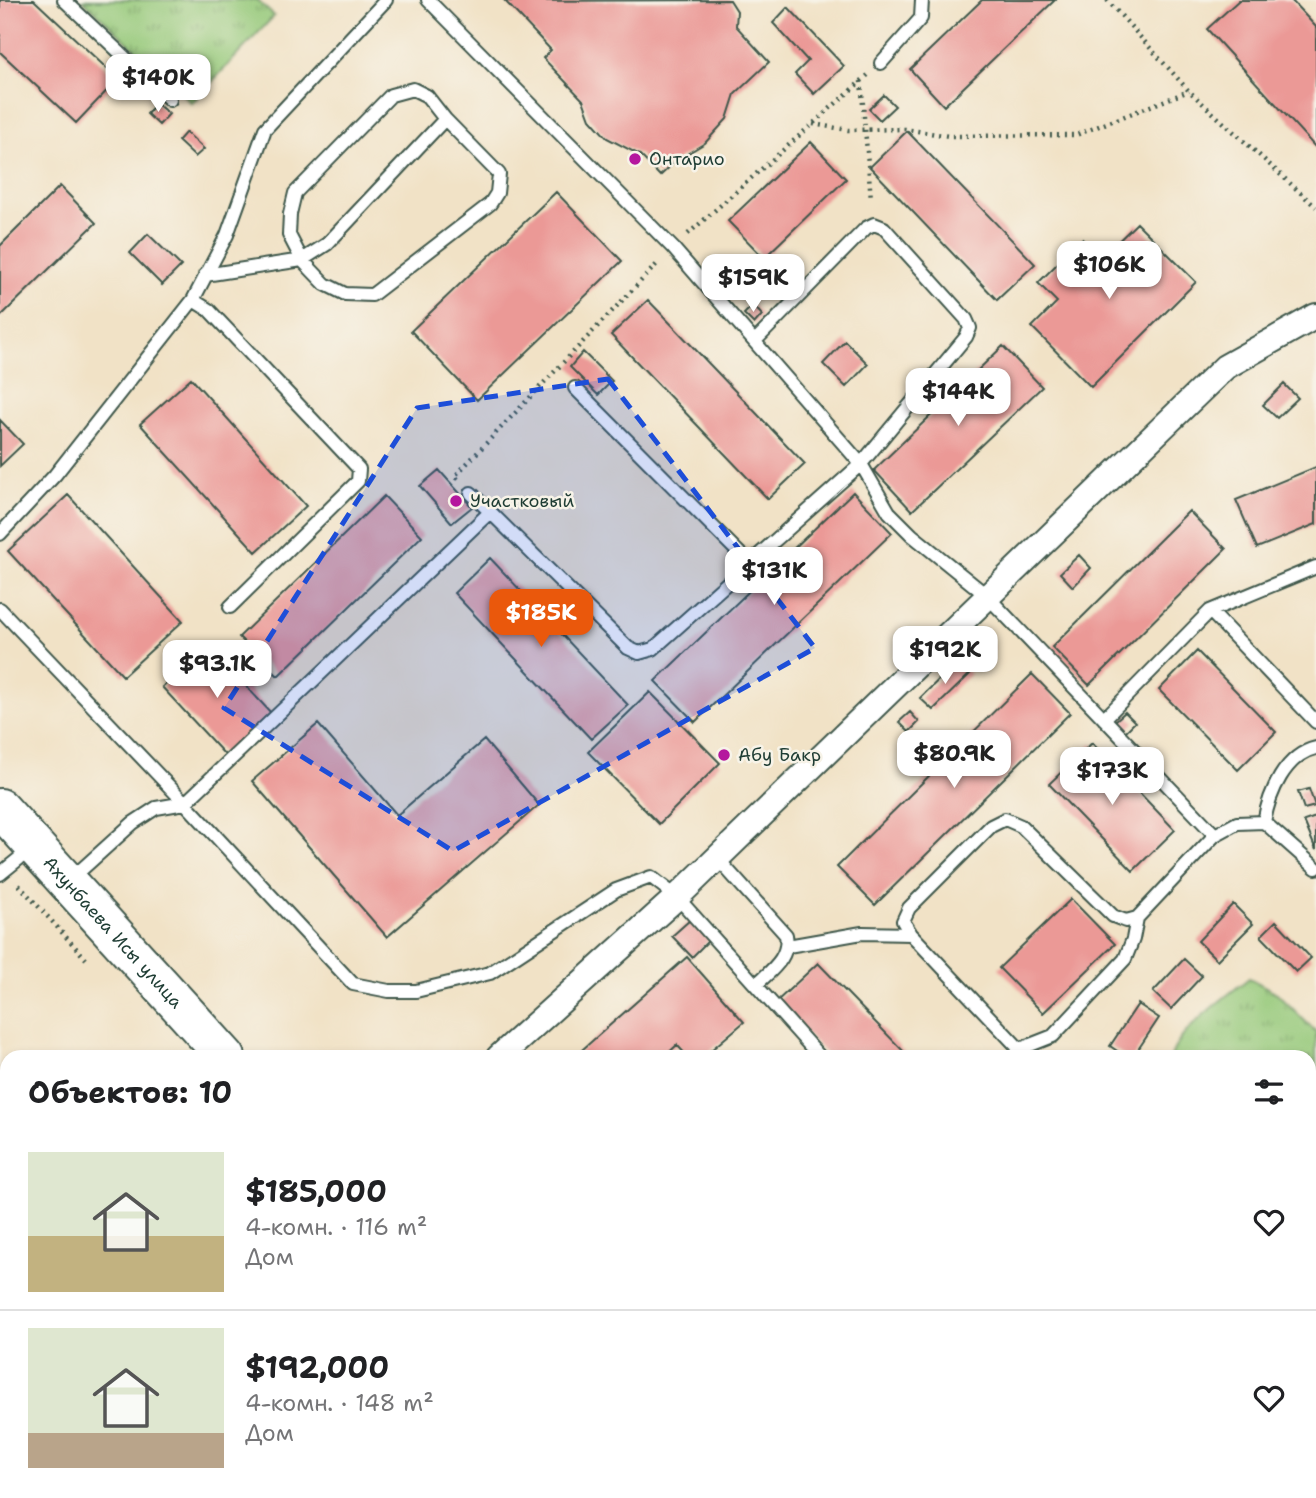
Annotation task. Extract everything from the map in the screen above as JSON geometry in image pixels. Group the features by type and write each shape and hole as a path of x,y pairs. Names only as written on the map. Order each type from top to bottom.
{"main road":[{"name":"Ахунбаева Исы улица","path":"0,808 13,864 66,883 220,1050"}],"street":[{"path":"507,1050 677,897 986,595 1225,367 1316,316"}],"lane":[{"path":"65,0 170,100"},
{"path":"0,534 55,475 192,300 227,235 265,129 386,0"},
{"path":"428,0 673,248 861,464 889,512 912,535 986,595 1215,835"},
{"path":"881,63 921,18 922,0"},
{"path":"413,89 427,96 445,119 499,174 497,192 491,204 372,295 345,294 325,284 302,260 289,235 295,193 391,95 413,89"},
{"path":"205,275 302,260 327,244 445,119"},
{"path":"471,493 628,648 639,653 653,649 861,464 966,337 970,328 966,319 884,228 874,224 866,228 755,341"},
{"path":"192,300 209,310 359,468 358,481 230,607"},
{"path":"575,388 748,562"},
{"path":"66,883 132,823 156,808 184,803 490,512"},
{"path":"1104,719 1210,611 1316,567"},
{"path":"0,609 353,984 416,991 490,973 616,890 651,877 677,897 814,1050"},
{"path":"1210,611 1316,722"},
{"path":"1264,822 1282,773 1306,750 1316,748"},
{"path":"1016,1050 911,934 903,921 909,908 991,826 1005,819 1021,825 1114,916 1126,921 1137,918 1215,835 1237,823 1264,822 1316,868"},
{"path":"717,858 786,934 788,946 784,957 756,985"},
{"path":"1027,1050 1053,1036 1125,959 1137,918"},
{"path":"788,946 862,933 911,934"}],"path":[{"path":"1107,0 1189,91 1316,207"},
{"path":"471,493 455,476 673,248 881,63"},
{"path":"861,81 871,199"},
{"path":"813,124 865,130 905,129 949,136 1076,135 1189,91"},
{"path":"13,864 86,959"}],"highlighted area":[{"path":"608,379 815,648 453,851 224,708 417,408"}],"green space":[{"path":"83,0 257,0 274,16 192,103"},
{"path":"1249,978 1277,993 1316,1032 1316,1050 1174,1050 1193,1025"}],"building":[{"path":"0,0 34,0 118,79 76,123 0,52"},
{"path":"730,0 737,11 736,26 769,62 735,94 727,119 705,143 677,160 660,176 640,155 607,138 590,119 583,100 543,58 551,50 505,1"},
{"path":"982,0 1055,0 944,106 910,69"},
{"path":"1239,0 1291,0 1316,27 1316,148 1207,29"},
{"path":"788,7 844,66 814,94 795,74 808,61 773,23"},
{"path":"190,62 204,76 192,89 178,75"},
{"path":"884,95 895,106 880,120 869,109"},
{"path":"156,103 169,114 159,125 147,114"},
{"path":"907,131 1035,264 997,300 870,167"},
{"path":"186,132 204,149 195,157 178,141"},
{"path":"811,142 846,179 764,258 728,221"},
{"path":"60,186 96,223 0,317 0,246"},
{"path":"556,192 622,261 477,400 411,331"},
{"path":"1137,223 1196,282 1091,387 1032,327 1057,302 1038,283 1082,239 1101,258"},
{"path":"148,234 181,266 162,285 130,253"},
{"path":"648,300 805,464 768,499 611,335"},
{"path":"753,305 762,315 754,324 744,314"},
{"path":"845,341 868,364 846,387 823,364"},
{"path":"1003,346 1042,387 912,511 874,470"},
{"path":"583,352 612,381 598,395 570,367"},
{"path":"191,378 306,506 256,552 140,424"},
{"path":"1284,384 1298,398 1277,418 1263,405"},
{"path":"0,420 23,444 0,466"},
{"path":"1316,467 1316,524 1257,548 1236,500"},
{"path":"439,470 472,507 452,523 420,486"},
{"path":"853,492 892,533 695,722 655,681"},
{"path":"68,495 183,621 123,676 8,551"},
{"path":"384,496 422,536 278,676 239,637"},
{"path":"1189,511 1226,549 1089,685 1052,647"},
{"path":"1079,555 1091,568 1073,587 1060,573"},
{"path":"490,558 628,705 591,739 454,593"},
{"path":"978,633 994,648 979,665 963,648"},
{"path":"208,645 272,714 226,756 162,687"},
{"path":"1197,651 1276,732 1238,770 1159,690"},
{"path":"957,662 970,674 933,710 920,698"},
{"path":"1032,674 1070,713 875,905 837,867"},
{"path":"650,692 720,763 659,824 588,752"},
{"path":"910,712 919,722 909,732 899,722"},
{"path":"1125,712 1135,722 1125,732 1115,721"},
{"path":"318,724 397,815 484,740 539,805 387,937 252,781"},
{"path":"1092,743 1175,830 1133,871 1049,784"},
{"path":"1309,789 1315,806 1304,809 1298,792"},
{"path":"1316,817 1316,850 1304,821"},
{"path":"1071,899 1115,944 1043,1013 999,968"},
{"path":"1233,904 1253,924 1217,960 1198,941"},
{"path":"690,920 709,940 692,957 672,936"},
{"path":"1276,921 1311,958 1296,972 1261,936"},
{"path":"687,957 744,1022 711,1050 682,1050 677,1045 672,1050 582,1050"},
{"path":"1184,959 1202,976 1171,1009 1153,992"},
{"path":"818,963 902,1050 822,1050 776,1002"},
{"path":"1138,1004 1159,1018 1138,1050 1116,1050 1110,1046"}],"place":[{"name":"Онтарио","path":"635,159"},
{"name":"Участковый","path":"456,501"},
{"name":"Абу Бакр","path":"724,755"}]}
